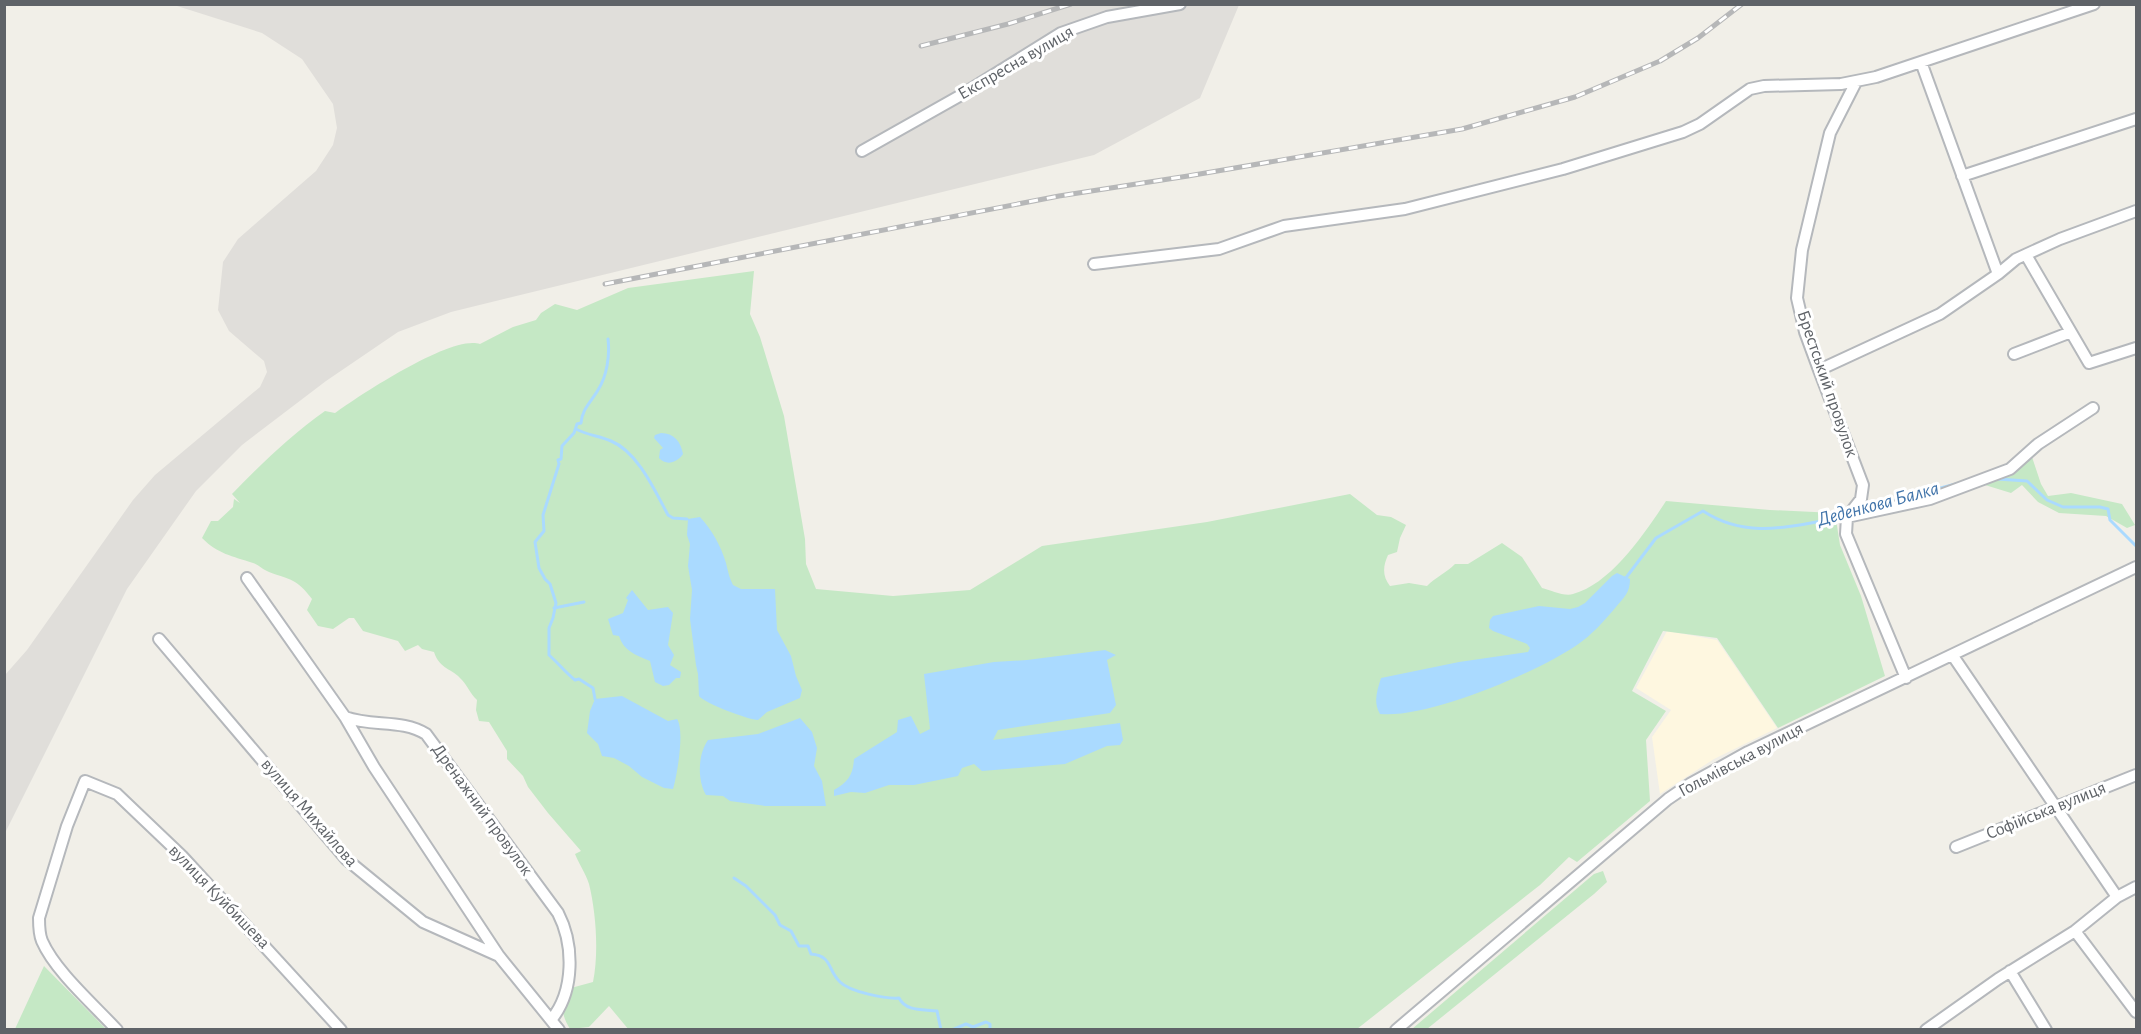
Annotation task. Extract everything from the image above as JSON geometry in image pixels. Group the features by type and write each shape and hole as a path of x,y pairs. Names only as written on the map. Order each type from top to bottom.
{"street":[{"name":"Експресна вулиця","path":"862,151 1061,33 1107,17 1180,4"},
{"path":"1094,264 1219,249 1284,225 1405,209 1563,169 1661,140 1700,124 1750,89 1764,86 1856,82 2094,4"},
{"path":"1921,62 1998,274"},
{"name":"Брестський провулок","path":"1847,517 1861,499 1863,485 1818,370 1805,332 1797,298 1802,250 1830,133 1856,82"},
{"path":"1962,176 2136,119"},
{"path":"1818,370 1940,314 2016,259 2060,239 2136,211"},
{"path":"2026,255 2089,363 2136,348"},
{"path":"2014,354 2071,332"},
{"path":"1906,678 1846,534 1847,517 1930,499 2010,469 2038,444 2093,408"},
{"name":"Гольмівська вулиця","path":"1395,1029 1690,784 1748,752 2136,567"},
{"path":"247,578 345,717 374,767 499,956"},
{"name":"вулиця Михайлова","path":"159,639 346,859 423,922 499,956 559,1029"},
{"path":"1953,656 2117,897"},
{"name":"Дренажний провулок","path":"345,717 358,721 411,727 426,734 558,913 566,933 570,976 559,1009 551,1020"},
{"name":"Софійська вулиця","path":"1956,847 2136,775"},
{"name":"вулиця Куйбишева","path":"117,1029 51,958 41,939 39,918 67,826 85,781 117,794 182,856 342,1029"},
{"path":"1926,1029 2010,971 2075,931 2117,897 2136,887"},
{"path":"2075,931 2136,1012"},
{"path":"2010,971 2046,1029"}],"shaded area":[{"path":"174,5 1239,5 1200,98 1094,155 451,312 398,332 326,381 242,445 196,491 127,589 5,833 5,675 27,650 133,500 155,475 260,387 267,372 264,361 229,331 218,310 223,262 238,239 316,171 333,145 337,128 333,104 302,59 262,33"},
{"path":"1667,631 1717,640 1777,728 1714,759 1660,794 1652,737 1671,710 1636,688"}],"green space":[{"path":"754,271 750,314 760,337 784,416 805,539 806,564 816,589 893,596 970,590 1042,546 1207,522 1350,494 1377,515 1391,517 1406,525 1397,552 1388,555 1385,563 1384,571 1390,586 1409,583 1427,586 1455,564 1468,564 1502,543 1522,557 1542,588 1570,595 1601,580 1614,569 1648,528 1666,501 1835,513 1840,545 1861,596 1885,676 1778,728 1717,638 1663,631 1632,691 1666,711 1646,740 1650,801 1577,862 1569,857 1540,885 1357,1029 629,1030 609,1006 589,1027 570,1029 563,1013 566,999 571,988 593,982 596,958 595,920 588,880 575,854 581,851 548,813 528,787 523,776 507,759 507,751 489,722 479,721 476,710 477,700 458,676 443,666 434,652 422,649 418,645 405,651 398,641 363,631 354,618 349,618 333,629 318,626 307,610 312,599 298,584 220,551 202,538 211,521 218,521 233,507 234,499 240,503 232,494 300,430 325,411 335,413 364,393 428,357 467,343 480,344 513,327 536,320 541,313 555,304 577,310 628,288"},
{"path":"2032,457 2041,484 2048,496 2071,493 2122,504 2135,525 2127,528 2106,516 2059,513 2038,502 2022,485 2011,493 1985,485"},
{"path":"1603,871 1607,882 1594,894 1427,1029 1412,1029 1594,874"},
{"path":"44,966 106,1029 15,1029"}],"water":[{"path":"661,433 673,436 681,446 683,454 675,461 668,463 659,458 660,450 663,448 654,438 655,435"},
{"path":"700,517 719,544 733,585 741,589 775,589 777,630 791,656 802,690 800,698 767,712 758,720 727,711 699,696 690,619 692,590 688,566 690,544 687,535 688,519"},
{"path":"1617,573 1630,579 1626,594 1593,632 1559,656 1482,692 1425,709 1400,714 1380,714 1376,701 1381,678 1459,662 1528,652 1530,648 1527,644 1489,628 1493,616 1539,606 1570,609 1578,607"},
{"path":"632,590 648,610 668,607 673,613 668,645 674,655 670,665 681,672 680,678 676,678 669,685 663,686 655,682 650,661 630,652 623,645 619,636 613,635 608,619 623,613 628,600 626,598"},
{"path":"1105,650 1116,655 1107,660 1116,705 1110,713 998,730 993,740 1120,723 1123,740 1120,745 1107,746 1065,764 982,771 974,764 962,768 958,776 914,785 889,785 865,793 851,792 834,796 834,790 851,774 854,759 897,732 898,720 911,716 920,734 930,729 924,674 994,662"},
{"path":"622,696 668,721 677,719 680,743 673,789 664,788 642,777 629,766 614,758 602,756 598,744 587,733 590,711 595,699"},
{"path":"800,718 812,732 817,748 814,766 822,781 826,806 765,806 730,801 723,796 706,795 701,782 700,767 702,752 708,740 758,734"}],"waterway":[{"path":"595,699 593,688 579,679 575,680 549,655 549,628 556,603 550,584 539,568 535,542 544,531 543,515 559,464 558,460 561,459 562,446 574,433 577,424 581,423 585,410 604,378 609,352 608,339"},
{"path":"576,429 621,446 645,473 668,515 673,518 687,519"},
{"name":"Деденкова Балка","path":"1997,479 2027,481 2047,500 2063,507 2108,509 2110,520 2136,546"},
{"name":"Деденкова Балка","path":"1869,507 1967,481"},
{"name":"Деденкова Балка","path":"1625,579 1656,538 1703,511 1737,526 1754,528 1789,527 1844,517"},
{"path":"554,608 584,602"},
{"path":"734,878 746,886 775,915 780,925 791,931 799,946 808,946 811,954 823,958 845,986 868,994 899,998 911,1008 937,1011 941,1030"},
{"path":"952,1030 966,1024 973,1027 986,1022 990,1024 990,1030"}],"railway":[{"path":"921,46 1008,24 1071,4"},
{"path":"605,284 1059,196 1462,129 1575,97 1660,61 1698,38 1742,4"}]}
